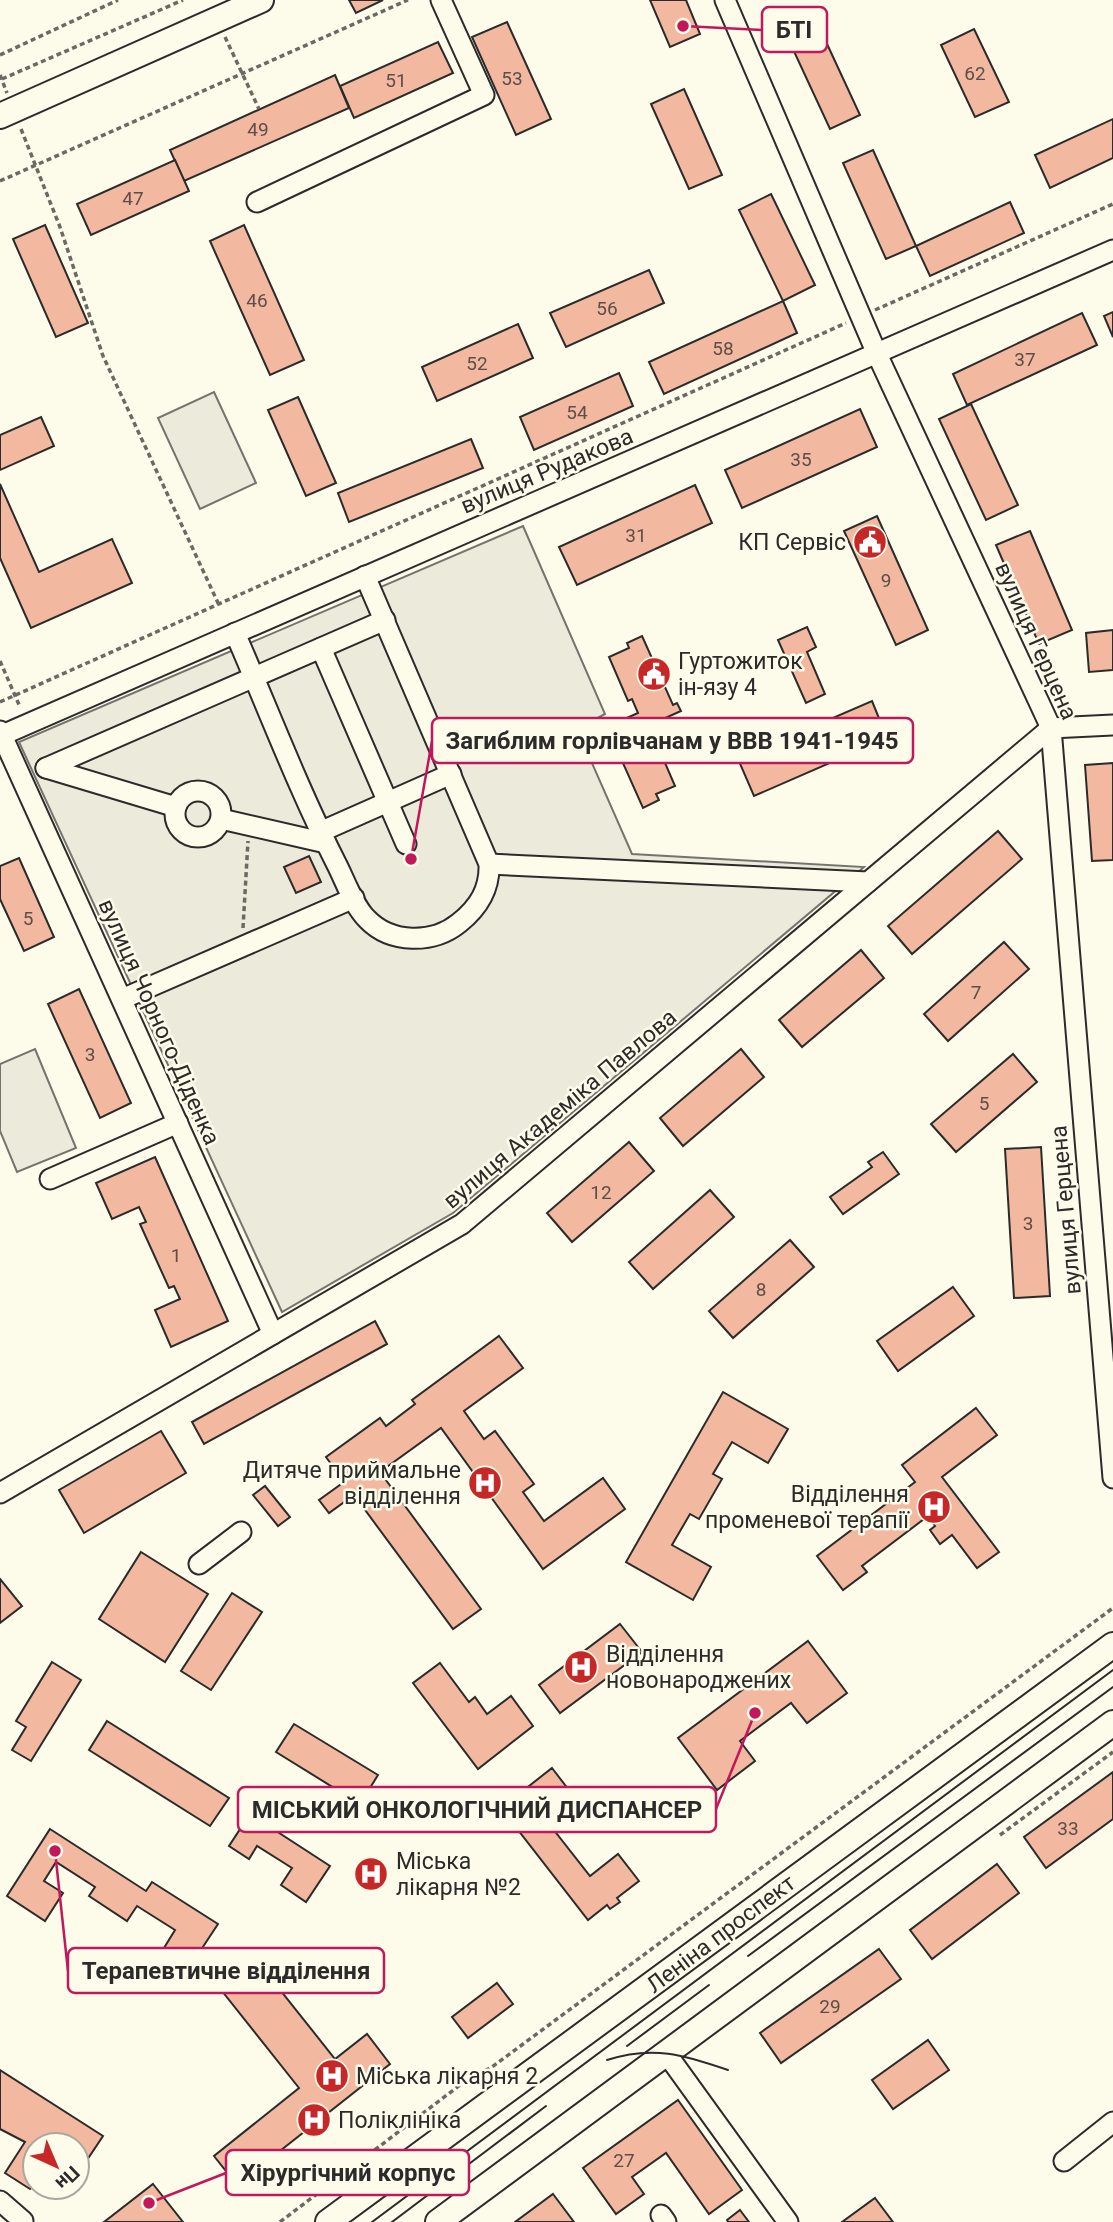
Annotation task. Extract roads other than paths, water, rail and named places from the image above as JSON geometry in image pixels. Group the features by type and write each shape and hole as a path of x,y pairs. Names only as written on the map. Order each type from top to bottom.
{"main road":[{"path":"7,113 261,0"},
{"name":"Леніна проспект","path":"328,2222 1113,1645"},
{"path":"438,2222 1113,1723"}],"street":[{"path":"257,202 484,95 441,0"},
{"name":"вулиця Герцена","path":"725,0 877,354 1051,728 1113,1478"},
{"name":"вулиця Рудакова","path":"1,734 1113,250"},
{"path":"235,633 323,838 367,919 398,937 437,936 468,916 482,898 490,881 489,864 365,576"},
{"path":"176,807 46,768 385,620"},
{"path":"321,648 406,844"},
{"path":"1051,728 1113,725"},
{"name":"вулиця Академіка Павлова","path":"0,1493 462,1224 1051,728"},
{"name":"вулиця Чорного-Діденка","path":"1,734 273,1334"},
{"path":"221,819 323,838 388,802 451,774"},
{"path":"191,791 209,792 219,802 221,819 212,832 192,836 178,826 176,807 182,797 191,791"},
{"path":"489,864 868,882"},
{"path":"122,999 354,898"},
{"path":"50,1179 178,1123"},
{"path":"199,1564 241,1532"},
{"path":"666,2053 788,2222"},
{"path":"1064,2161 1113,2122"},
{"path":"0,2201 23,2221"}],"tram line":[{"path":"372,2222 1113,1670"},
{"path":"748,1956 1113,1687"},
{"path":"627,2046 709,1985"},
{"path":"607,2060 639,2053 668,2054 728,2070"},
{"path":"392,2222 546,2106"}],"place":[{"name":"БТІ","path":"683,26"},
{"name":"КП Сервіс","path":"870,542"},
{"name":"Гуртожиток ін-язу 4","path":"654,674"},
{"name":"Загиблим горлівчанам у ВВВ 1941-1945","path":"411,859"},
{"name":"Дитяче приймальне відділення","path":"485,1483"},
{"name":"Відділення променевої терапії","path":"934,1507"},
{"name":"Відділення новонароджених","path":"581,1667"},
{"name":"МІСЬКИЙ ОНКОЛОГІЧНИЙ ДИСПАНСЕР","path":"755,1713"},
{"name":"Терапевтичне відділення","path":"55,1851"},
{"name":"Міська лікарня №2","path":"371,1874"},
{"name":"Міська лікарня 2","path":"332,2076"},
{"name":"Поліклініка","path":"314,2120"},
{"name":"Хірургічний корпус","path":"149,2203"}]}
